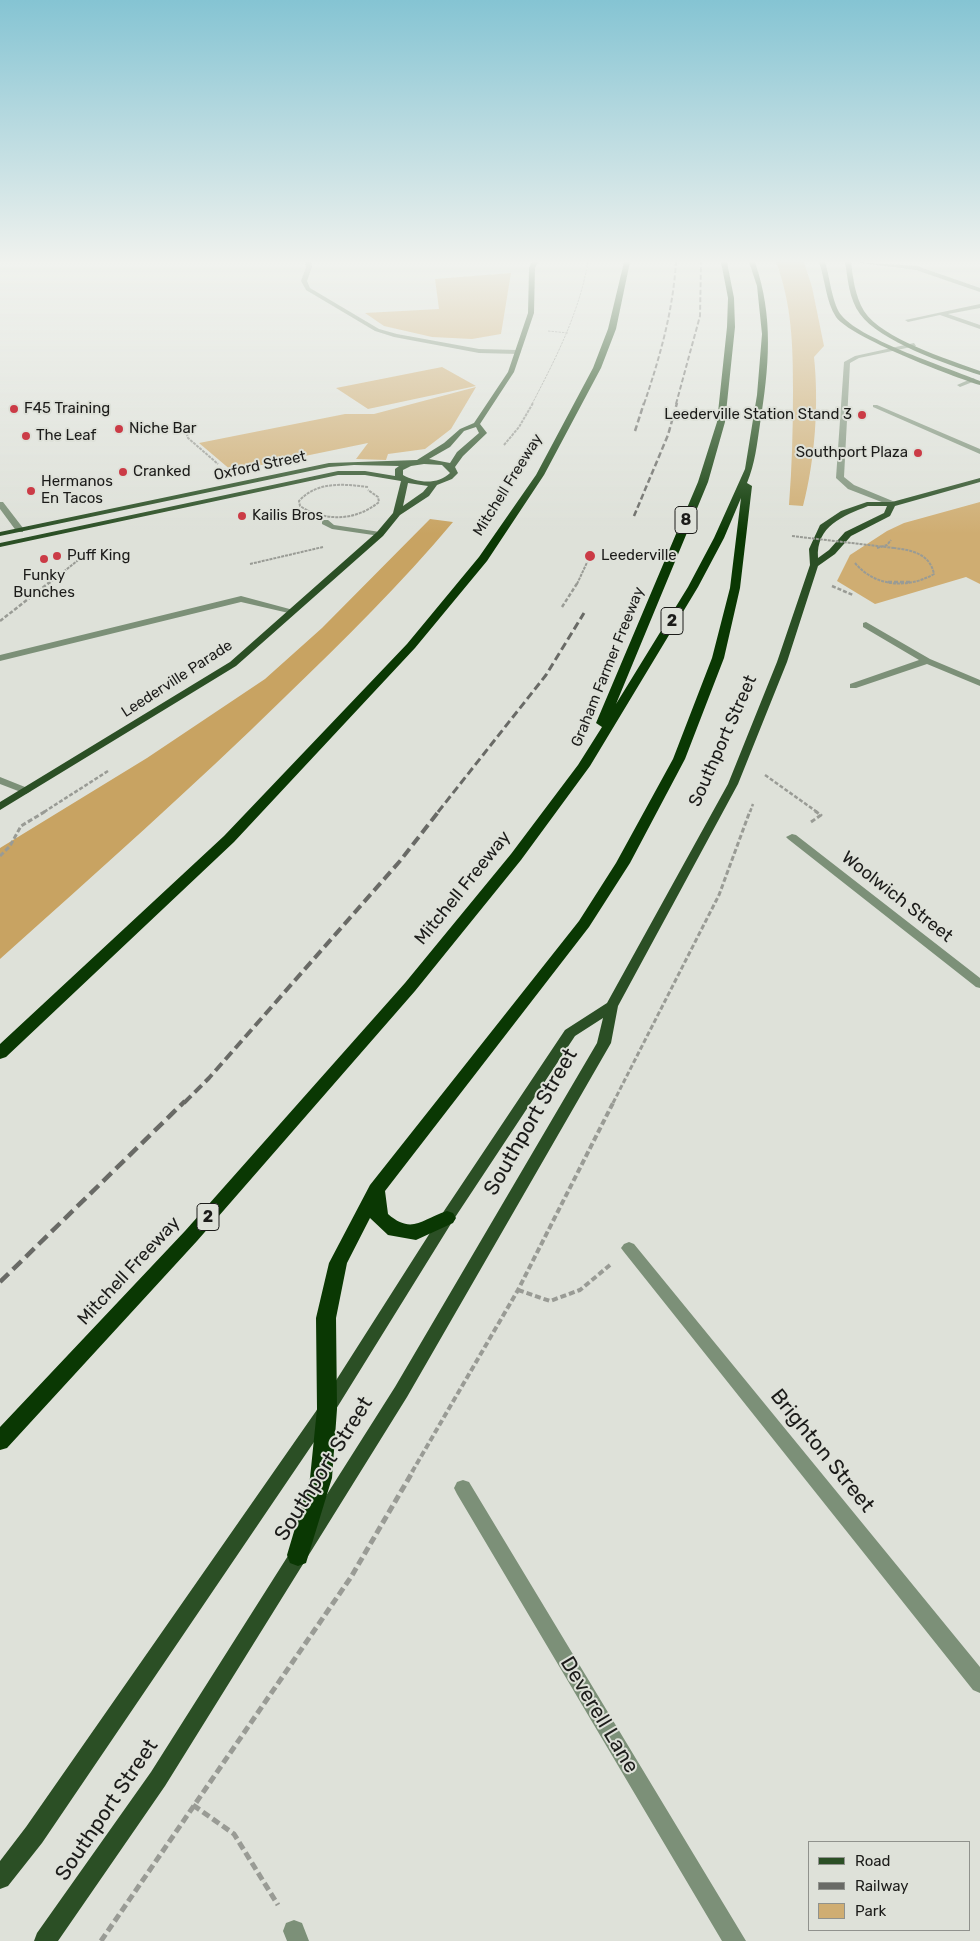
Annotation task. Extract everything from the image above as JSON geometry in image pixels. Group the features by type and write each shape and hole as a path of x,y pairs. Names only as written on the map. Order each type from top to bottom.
{"highway":[{"name":"Mitchell Freeway","path":"0,1053 229,839 411,646 483,559 540,475 597,368 603,353"},
{"name":"Graham Farmer Freeway","path":"584,766 703,482 721,422 728,353"},
{"name":"Mitchell Freeway","path":"0,1441 191,1236 410,988 516,857 584,766 693,587 719,538 749,469 761,395 764,353"},
{"path":"298,1555 321,1478 327,1409 326,1318 338,1263 376,1190 584,924 623,863 678,759 720,649 735,588 749,469"},
{"path":"376,1190 379,1217 394,1230 416,1233 447,1218"}],"main road":[{"path":"419,462 447,445 462,430 477,424 511,372 518,353"},
{"path":"906,353 977,381"},
{"path":"933,353 980,372"},
{"path":"419,462 437,462 451,467 460,454 483,433 477,424"},
{"name":"Oxford Street","path":"0,534 328,465 354,463 409,464 419,462"},
{"name":"Leederville Parade","path":"397,513 404,479 399,476 399,469 409,464"},
{"name":"Leederville Parade","path":"0,807 233,664 380,534 397,513 426,494 435,483 452,476 454,470 451,467"},
{"name":"Oxford Street","path":"0,545 338,473 366,473 418,483 435,483"},
{"name":"Southport Street","path":"46,1941 158,1779 401,1392 604,1043 612,1006 733,784 782,662 814,565 813,549 824,525 844,513 867,504 892,504 980,480"},
{"name":"Southport Street","path":"814,565 832,552 848,534 887,514 892,504"},
{"name":"Southport Street","path":"0,1878 34,1835 327,1409 447,1218 570,1033 612,1006"}],"street":[{"path":"879,353 857,357 847,362 840,478 851,487 892,504"},
{"path":"960,385 977,381"},
{"path":"875,406 887,409 980,452"},
{"path":"0,504 20,530"},
{"path":"325,522 332,527 380,534"},
{"path":"0,658 241,599 293,611"},
{"path":"866,625 927,661 980,683"},
{"path":"853,686 927,661"},
{"path":"0,780 26,791"},
{"name":"Woolwich Street","path":"792,837 980,984"},
{"name":"Brighton Street","path":"629,1248 980,1683"},
{"name":"Deverell Lane","path":"463,1488 735,1941"}],"path":[{"path":"192,432 187,435 188,438 221,466"},
{"path":"343,485 368,488 378,497 378,502 374,507 354,515 316,515 300,506 299,501 308,491 319,488 343,485"},
{"path":"872,549 887,545 892,539 889,533"},
{"path":"792,536 910,551 928,559 934,567 934,574 927,579 914,582 890,582 866,575 858,568 854,560"},
{"path":"0,621 97,545"},
{"path":"250,564 326,547"},
{"path":"562,607 579,580 590,556"},
{"path":"830,585 842,588 853,595"},
{"path":"764,774 821,815 792,837"},
{"path":"518,1290 550,1301 580,1290 629,1248"},
{"path":"193,1805 234,1834 296,1936"}],"green space":[{"path":"792,353 818,353 814,357 816,393 815,432 803,506 789,505 792,462"},
{"path":"442,367 476,386 368,409 336,388"},
{"path":"476,387 451,429 425,449 388,454 386,460 356,459 368,443 232,471 199,443 345,414 374,414"},
{"path":"980,502 980,584 966,577 875,604 837,581 850,555 887,531 904,523"}],"shaded area":[{"path":"430,519 453,522 372,611 251,730 0,959 0,848 147,758 265,679 322,628"}],"railway":[{"path":"644,404 660,353"},
{"path":"676,404 690,353"},
{"path":"635,431 644,403"},
{"path":"634,516 668,435 677,403"},
{"path":"438,812 546,675 584,613"},
{"path":"184,1103 209,1078 400,861 439,811"},
{"path":"0,1282 185,1101"}],"place":[{"name":"F45 Training","path":"14,409"},
{"name":"Leederville Station Stand 3","path":"862,415"},
{"name":"Niche Bar","path":"119,429"},
{"name":"The Leaf","path":"26,436"},
{"name":"Southport Plaza","path":"918,453"},
{"name":"Cranked","path":"123,472"},
{"name":"Hermanos En Tacos","path":"31,491"},
{"name":"Kailis Bros","path":"242,516"},
{"name":"Puff King","path":"57,556"},
{"name":"Leederville","path":"590,556"},
{"name":"Funky Bunches","path":"44,559"}]}
